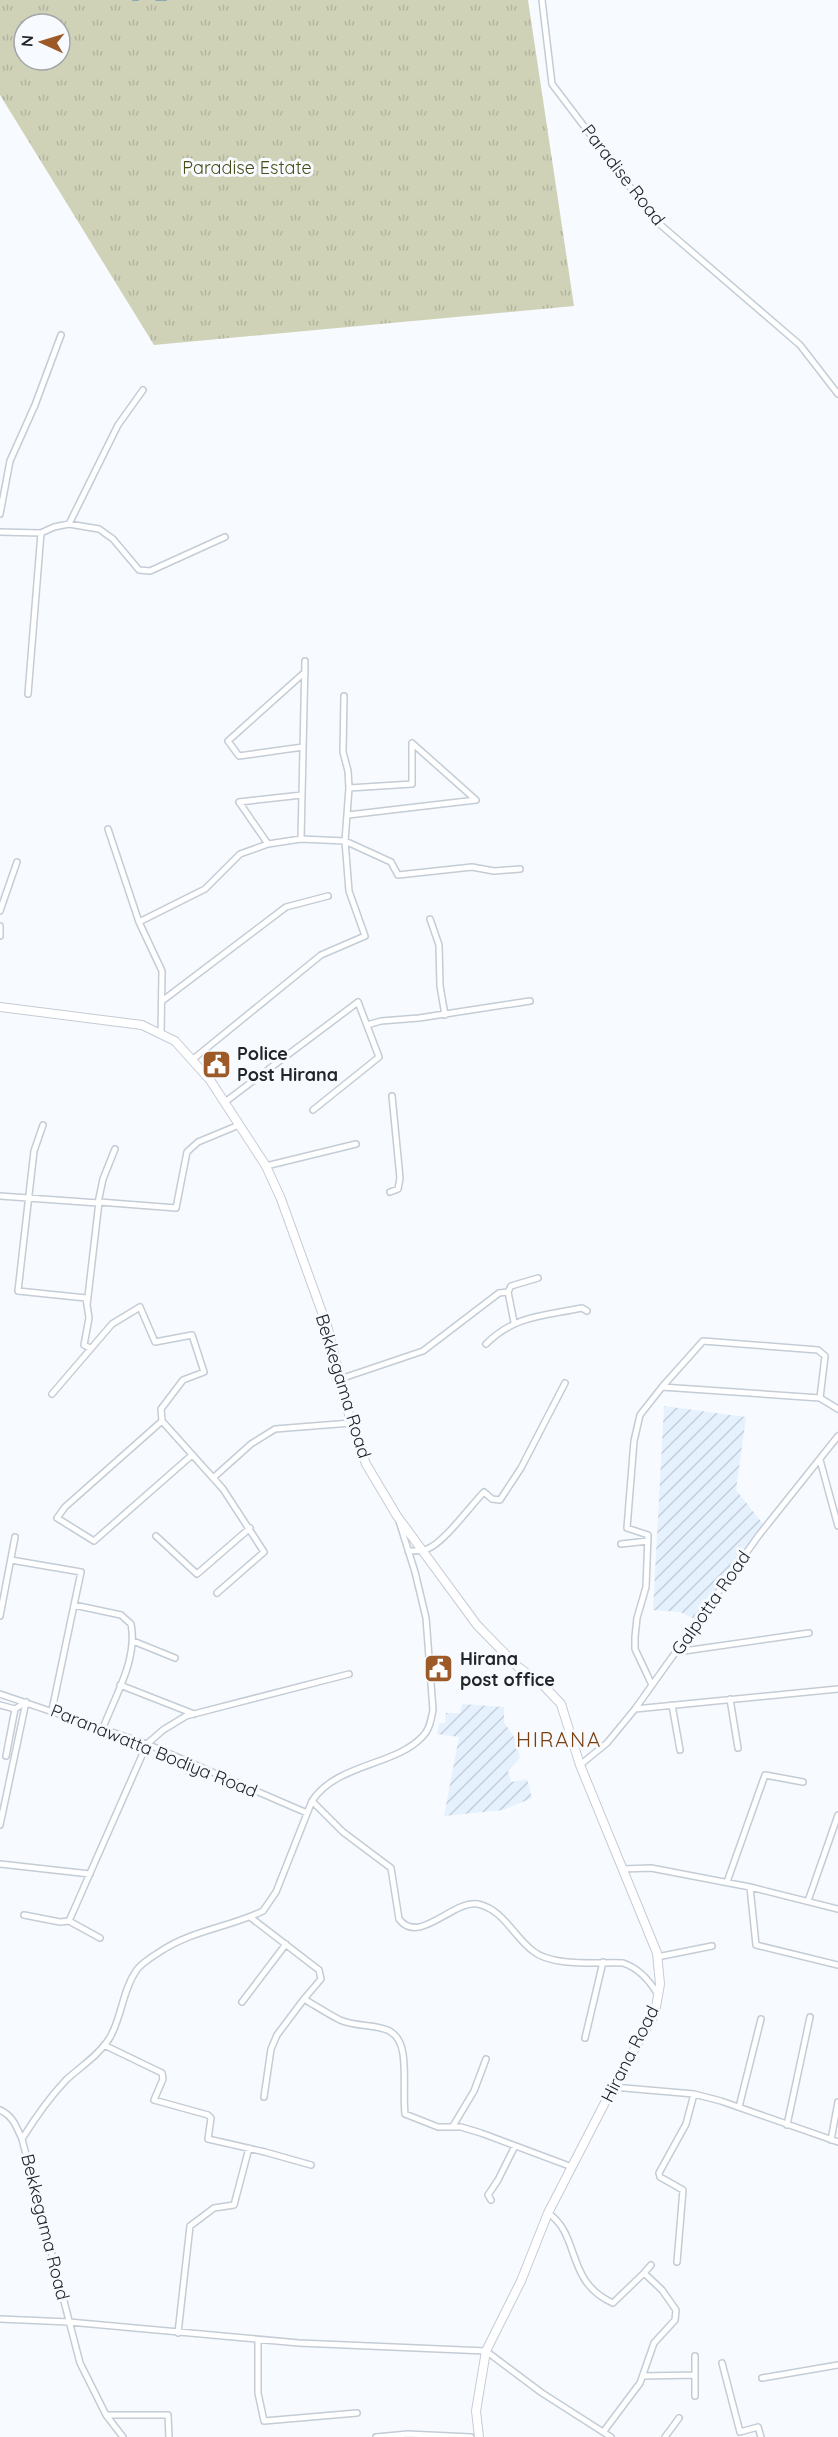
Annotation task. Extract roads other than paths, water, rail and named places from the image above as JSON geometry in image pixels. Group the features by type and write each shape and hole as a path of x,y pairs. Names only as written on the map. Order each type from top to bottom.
{"street":[{"name":"Paradise Road","path":"542,0 552,84 656,221 800,345 838,394"},
{"path":"0,514 10,461 35,405 61,335"},
{"path":"69,524 118,425 143,390"},
{"path":"0,531 41,533 69,524 99,529 113,539 139,570 150,571 225,537"},
{"path":"28,694 41,533"},
{"path":"301,839 305,661"},
{"path":"303,747 239,756 228,741 305,672"},
{"path":"192,1060 321,955 365,936 349,891 345,841 349,788 348,771 343,752 344,696"},
{"path":"348,814 476,800 412,743 412,784 349,788"},
{"path":"268,844 239,802 302,795"},
{"path":"108,829 139,922 162,971 161,1034"},
{"path":"139,922 205,889 240,854 268,844 301,839 345,841 391,862 398,875 472,867 494,871 520,868"},
{"path":"0,911 17,862"},
{"path":"162,1001 286,907 328,896"},
{"path":"430,919 439,945 440,986 445,1014"},
{"path":"0,926 0,936"},
{"path":"367,1025 381,1021 530,1001"},
{"path":"225,1102 358,1002 379,1057 313,1110"},
{"name":"Bekkegama Road","path":"0,1007 141,1025 175,1041 210,1080 266,1166 281,1199 328,1329 351,1423 366,1464 398,1516 426,1618 433,1710 430,1725 424,1736 408,1748 338,1778 321,1788 312,1801 276,1892 263,1911 187,1936 160,1951 137,1969 129,1984 121,2013 104,2045 66,2081 40,2110 22,2139 80,2363 106,2415 123,2437"},
{"path":"390,1192 398,1189 400,1178 392,1096"},
{"path":"43,1125 33,1151 18,1291 86,1298 89,1318 84,1345 90,1348"},
{"path":"0,1196 176,1208 187,1152 198,1142 239,1125"},
{"path":"266,1166 356,1144"},
{"path":"87,1305 103,1179 115,1149"},
{"path":"514,1322 508,1292 511,1286 538,1278"},
{"path":"340,1379 423,1351 500,1293 508,1292"},
{"path":"52,1394 112,1324 140,1307 155,1342 192,1335 204,1372 183,1380 161,1409 162,1421 213,1478 250,1528 264,1552 217,1593"},
{"path":"486,1344 497,1333 514,1322 582,1308 587,1311"},
{"path":"652,1685 635,1649 637,1618 646,1587 648,1536 627,1528 634,1441 640,1415 703,1341 818,1350 825,1356 820,1398"},
{"path":"408,1551 429,1549 454,1527 464,1512 484,1492 492,1499 500,1500 521,1468 565,1383"},
{"path":"662,1387 820,1398 838,1409"},
{"path":"162,1421 65,1507 57,1518 94,1541 192,1455"},
{"path":"213,1478 250,1444 275,1429 351,1423"},
{"name":"Galpotta Road","path":"580,1765 607,1743 635,1709 759,1535 838,1436"},
{"path":"819,1460 838,1526"},
{"path":"398,1516 477,1625 516,1666 544,1686 561,1704 580,1765 657,1957 660,1984 658,1997"},
{"path":"156,1536 197,1574 250,1528"},
{"path":"0,1616 15,1537"},
{"path":"621,1544 648,1541"},
{"path":"11,1560 81,1572 52,1710"},
{"path":"74,1605 122,1615 131,1624 133,1641 130,1659 103,1728"},
{"path":"676,1652 809,1633"},
{"path":"133,1641 176,1658"},
{"path":"69,1922 147,1744 164,1730 194,1714 349,1674"},
{"path":"120,1685 194,1714"},
{"path":"635,1709 837,1690 838,1699"},
{"name":"Paranawatta Bodiya Road","path":"0,1694 147,1744 307,1813"},
{"path":"730,1699 738,1748"},
{"path":"6,1756 15,1709 26,1702"},
{"path":"0,1824 26,1702"},
{"path":"0,1705 15,1709"},
{"path":"672,1705 680,1750"},
{"path":"727,1882 765,1775 803,1782"},
{"name":"Hirana Road","path":"312,1801 343,1832 392,1868 399,1919 404,1925 411,1928 423,1926 472,1903 489,1907 497,1912 534,1953 553,1961 623,1963 632,1966 651,1984 658,1997 655,2013 613,2087 572,2167 549,2213 521,2281 486,2351 477,2411 479,2437"},
{"path":"808,1901 838,1815"},
{"path":"0,1864 90,1874"},
{"path":"622,1869 651,1868 727,1882 838,1909"},
{"path":"750,1887 756,1945 838,1965"},
{"path":"24,1915 69,1922 100,1938"},
{"path":"250,1917 322,1974 321,1979 277,2035 271,2049 264,2097"},
{"path":"242,2002 286,1944"},
{"path":"657,1957 712,1946"},
{"path":"585,2038 603,1962"},
{"path":"304,1999 342,2021 381,2027 392,2032 399,2040 403,2054 405,2114 438,2127 453,2126 481,2133 572,2167"},
{"path":"787,2125 810,2018"},
{"path":"739,2108 761,2019"},
{"path":"104,2045 162,2073 163,2079 154,2100 212,2118 208,2139 310,2165"},
{"path":"453,2126 474,2091 486,2059"},
{"path":"613,2087 694,2094 838,2142"},
{"path":"677,2262 684,2190 660,2177 659,2173 686,2124 694,2094"},
{"path":"831,2140 838,2102"},
{"path":"0,2110 9,2114 22,2139"},
{"path":"491,2200 488,2195 515,2146"},
{"path":"178,2333 190,2226 214,2208 234,2205 249,2148"},
{"path":"549,2213 561,2225 580,2273 591,2289 605,2299 613,2303 651,2265"},
{"path":"604,2431 640,2383 654,2343 675,2320 676,2310 662,2290 644,2273"},
{"path":"0,2312 3,2318 258,2340 486,2351 542,2393 611,2437"},
{"path":"258,2340 258,2393 264,2421 357,2413"},
{"path":"695,2356 695,2396"},
{"path":"722,2363 740,2432 758,2427 761,2437"},
{"path":"762,2378 838,2365"},
{"path":"643,2376 695,2375"},
{"path":"106,2415 168,2415 169,2437"},
{"path":"665,2437 679,2418"},
{"path":"376,2437 408,2434 471,2437"}],"waterway":[{"path":"133,0 138,0"},
{"path":"156,0 166,0"}],"place":[{"name":"Police Post Hirana","path":"216,1064"},
{"name":"Hirana post office","path":"439,1669"}],"district":[{"name":"HIRANA","path":"559,1740"}],"park label":[{"name":"Paradise Estate","path":"247,168"}]}
